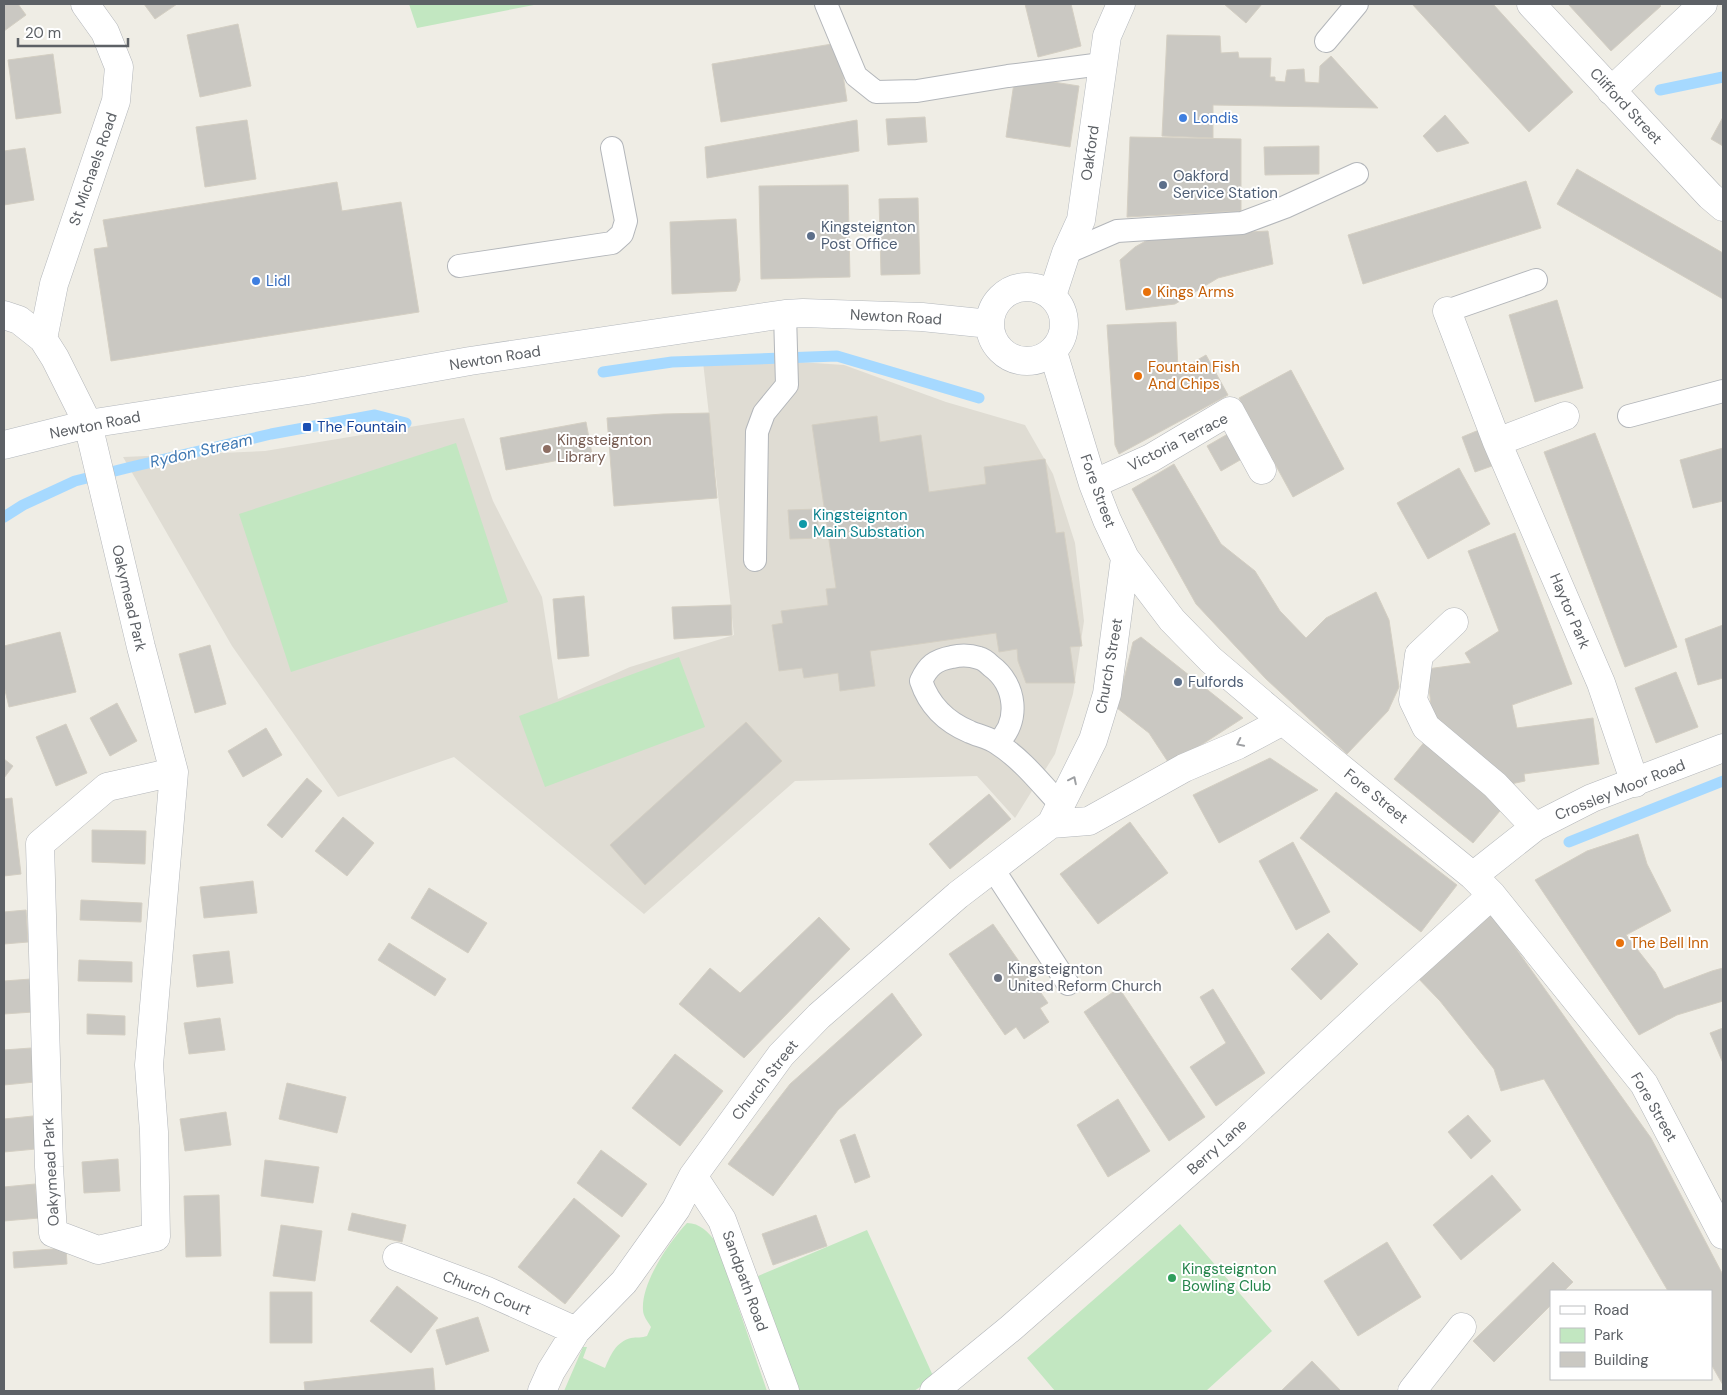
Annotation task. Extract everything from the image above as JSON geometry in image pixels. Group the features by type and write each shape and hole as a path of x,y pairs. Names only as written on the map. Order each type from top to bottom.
{"street":[{"name":"St Michaels Road","path":"43,339 54,284 116,101 119,67 105,32 86,4"},
{"name":"Clifford Street","path":"1531,4 1710,196 1723,207"},
{"path":"1611,91 1702,4"},
{"name":"Oakford","path":"1052,296 1066,253 1081,220 1107,36 1120,5"},
{"path":"1030,287 1052,296 1060,306 1064,318 1064,330 1060,342 1053,352 1030,362 1018,360 1007,355 998,347 992,336 990,324 992,312 998,302 1007,293 1017,288 1030,287"},
{"name":"Haytor Park","path":"1447,311 1496,442 1601,683 1635,783"},
{"name":"Newton Road","path":"4,445 88,424 308,390 470,361 785,314 922,317 990,324"},
{"name":"Oakymead Park","path":"4,315 19,320 43,339 55,358 88,424 141,647 174,772 149,1065 154,1132 156,1237 98,1250 53,1233 48,1167 40,844 107,787 174,772"},
{"name":"Fore Street","path":"1053,352 1093,484 1107,520 1125,558 1172,620 1211,660 1473,876 1492,895 1644,1084 1715,1197 1723,1235"},
{"name":"Victoria Terrace","path":"1093,484 1151,458 1230,411 1262,470"},
{"path":"1496,442 1565,416"},
{"name":"Church Street","path":"542,1391 551,1371 576,1331 624,1282 676,1209 693,1176 781,1055 819,1016 958,895 993,869 1056,814 1093,740 1107,694 1125,558"},
{"path":"1454,622 1419,655 1413,700 1426,727 1495,785 1535,826"},
{"path":"1056,814 1090,820 1184,768 1238,745 1283,721"},
{"name":"Crossley Moor Road","path":"1473,876 1535,826 1592,798 1723,748"},
{"name":"Berry Lane","path":"934,1391 1011,1328 1224,1141 1492,895"},
{"name":"Sandpath Road","path":"693,1176 722,1220 785,1391"},
{"name":"Church Court","path":"397,1257 485,1290 576,1331"},
{"path":"1412,1391 1462,1327"}],"lane":[{"path":"826,4 856,76 876,92 916,91 1008,76 1102,64"},
{"path":"1326,41 1357,4"},
{"path":"459,266 612,242 622,234 626,221 612,148"},
{"path":"1066,253 1117,231 1242,222 1285,208 1357,174"},
{"name":"Haytor Park","path":"1447,311 1536,280"},
{"path":"756,560 757,432 764,414 787,385 785,314"},
{"path":"1629,416 1723,391"},
{"path":"997,743 1018,759 1056,814"},
{"path":"993,869 1068,984"}],"shaded area":[{"path":"769,360 844,365 946,402 1025,425 1053,474 1075,543 1084,621 1073,694 1055,754 1015,818 977,776 795,781 644,914 454,757 338,797 232,646 123,457 265,451 464,418 493,501 542,597 558,699 630,667 734,635 703,362"}],"green space":[{"path":"409,4 539,4 417,28"},
{"path":"456,443 508,602 291,672 239,514"},
{"path":"679,657 705,727 545,787 519,716"},
{"path":"687,1223 700,1226 716,1242 767,1391 564,1391 583,1347 587,1347 583,1358 605,1368 612,1353 621,1342 631,1338 647,1336 651,1327 643,1312 646,1288 665,1252"},
{"name":"Kingsteignton Bowling Club","path":"1180,1224 1272,1331 1206,1391 1055,1391 1027,1358"},
{"path":"867,1230 934,1378 914,1391 797,1391 758,1276"}],"building":[{"path":"4,4 18,4 26,15 4,31"},
{"path":"144,4 177,4 155,19"},
{"path":"1025,4 1071,4 1081,46 1038,57"},
{"path":"1224,4 1262,4 1246,23"},
{"path":"1412,4 1493,4 1573,92 1529,132"},
{"path":"1568,4 1659,4 1661,6 1611,51"},
{"path":"238,24 251,86 200,97 187,35"},
{"path":"1167,35 1220,36 1221,53 1238,52 1239,58 1271,58 1270,77 1275,77 1275,81 1285,82 1287,70 1304,69 1305,82 1319,83 1320,66 1331,56 1378,108 1213,105 1213,138 1162,136"},
{"path":"838,43 847,101 721,122 712,64"},
{"path":"53,54 61,113 16,119 8,60"},
{"path":"1015,76 1079,86 1070,147 1006,137"},
{"path":"1445,115 1469,143 1437,152 1423,136"},
{"path":"925,117 927,142 888,145 886,119"},
{"path":"1723,117 1723,146 1711,139"},
{"path":"247,120 256,179 205,187 196,127"},
{"path":"857,120 859,151 707,178 705,147"},
{"path":"1130,137 1241,139 1241,211 1127,217"},
{"path":"1319,146 1319,174 1265,175 1264,147"},
{"path":"25,148 34,200 4,205 4,151"},
{"path":"1577,169 1723,253 1723,299 1557,204"},
{"path":"1526,181 1541,228 1363,284 1348,235"},
{"name":"Lidl","path":"337,182 342,211 401,202 419,312 111,361 94,249 108,247 103,220"},
{"path":"848,185 850,277 761,279 759,186"},
{"path":"918,198 920,274 881,275 879,199"},
{"path":"736,219 740,280 736,291 672,294 670,222"},
{"path":"1268,231 1273,264 1218,278 1175,304 1126,310 1120,260 1135,247 1153,237"},
{"path":"1557,300 1583,388 1535,402 1509,315"},
{"path":"1176,322 1178,371 1206,355 1228,395 1119,454 1115,445 1107,325"},
{"path":"1291,370 1344,469 1293,497 1239,398"},
{"path":"709,413 717,498 614,506 607,418"},
{"path":"877,416 880,442 921,435 929,492 986,484 984,467 1045,459 1056,533 1064,532 1082,646 1070,647 1075,683 1026,683 1018,661 1017,649 999,652 996,633 870,651 875,686 840,691 838,673 804,678 802,668 779,671 772,625 783,623 781,611 828,605 826,589 836,588 812,425"},
{"path":"586,422 592,454 506,470 500,438"},
{"path":"1479,430 1492,466 1475,472 1462,437"},
{"path":"1233,431 1247,456 1221,471 1207,446"},
{"path":"1595,433 1677,647 1625,667 1544,452"},
{"path":"1723,448 1723,501 1693,508 1680,460"},
{"path":"1174,464 1221,544 1255,571 1280,611 1306,638 1326,618 1376,592 1389,620 1399,687 1388,711 1347,754 1266,679 1196,604 1132,489"},
{"path":"1459,468 1490,524 1428,559 1397,503"},
{"name":"Kingsteignton Main Substation","path":"817,509 819,538 790,539 788,510"},
{"path":"1515,533 1572,684 1512,705 1517,728 1593,718 1599,764 1524,774 1525,781 1506,785 1433,724 1427,669 1471,663 1465,653 1499,631 1468,551"},
{"path":"584,596 589,656 558,659 553,599"},
{"path":"731,605 732,635 674,639 672,607"},
{"path":"1723,625 1723,678 1698,685 1685,639"},
{"path":"60,632 76,692 9,707 4,686 4,646"},
{"path":"1141,637 1243,718 1170,765 1149,733 1117,708 1133,642"},
{"path":"210,645 226,704 195,713 179,654"},
{"path":"1676,672 1698,727 1656,743 1635,688"},
{"path":"117,703 137,741 110,756 90,718"},
{"path":"746,722 782,761 645,885 610,845"},
{"path":"66,724 87,773 56,786 36,737"},
{"path":"266,728 282,755 243,777 228,751"},
{"path":"1426,740 1505,805 1473,843 1394,779"},
{"path":"1270,758 1318,790 1219,843 1193,795"},
{"path":"4,759 13,766 4,778"},
{"path":"307,778 322,791 282,838 267,825"},
{"path":"1336,792 1457,885 1421,932 1300,838"},
{"path":"989,794 1011,819 950,869 929,844"},
{"path":"12,798 21,874 4,876 4,799"},
{"path":"343,817 374,843 347,876 315,851"},
{"path":"1130,822 1168,873 1098,924 1060,874"},
{"path":"92,830 146,831 145,864 92,862"},
{"path":"1638,834 1647,864 1671,911 1626,935 1655,972 1664,989 1723,968 1723,1001 1677,1015 1639,1035 1535,880 1587,851"},
{"path":"1293,842 1330,912 1296,930 1259,861"},
{"path":"253,881 257,913 204,918 200,887"},
{"path":"429,888 487,923 468,953 411,918"},
{"path":"81,900 142,903 141,922 80,920"},
{"path":"1487,908 1651,1138 1723,1275 1723,1385 1712,1366 1712,1290 1667,1290 1544,1079 1501,1091 1494,1069 1440,1001 1415,975"},
{"path":"26,910 28,942 4,944 4,912"},
{"path":"819,917 850,949 744,1058 679,1004 710,968 740,993"},
{"name":"Kingsteignton United Reform Church","path":"993,924 1048,1003 1040,1008 1049,1022 1024,1039 1016,1027 1005,1035 949,954"},
{"path":"1328,933 1358,964 1321,1000 1291,969"},
{"path":"389,943 446,979 435,996 378,960"},
{"path":"229,951 233,983 197,987 193,955"},
{"path":"79,960 132,962 132,982 78,981"},
{"path":"31,979 33,1012 4,1014 4,981"},
{"path":"1119,988 1205,1117 1169,1141 1084,1012"},
{"path":"1213,989 1265,1073 1216,1106 1190,1067 1226,1043 1200,997"},
{"path":"892,993 922,1035 838,1110 773,1196 728,1164 790,1084"},
{"path":"87,1014 125,1016 125,1035 87,1034"},
{"path":"220,1018 225,1050 189,1054 184,1023"},
{"path":"1723,1028 1723,1063 1710,1033"},
{"path":"31,1048 35,1082 4,1085 4,1050"},
{"path":"675,1054 723,1091 680,1146 632,1108"},
{"path":"287,1083 346,1097 337,1133 279,1119"},
{"path":"1118,1099 1150,1151 1108,1177 1077,1125"},
{"path":"226,1112 231,1145 185,1151 180,1119"},
{"path":"1468,1115 1491,1141 1471,1159 1448,1132"},
{"path":"33,1116 36,1149 4,1152 4,1119"},
{"path":"855,1134 870,1177 855,1183 840,1140"},
{"path":"601,1150 647,1184 622,1217 577,1183"},
{"path":"118,1159 120,1191 84,1193 82,1162"},
{"path":"265,1160 319,1167 313,1203 261,1196"},
{"path":"1492,1175 1521,1210 1461,1260 1433,1225"},
{"path":"35,1184 39,1218 4,1221 4,1187"},
{"path":"219,1195 221,1256 186,1257 184,1196"},
{"path":"574,1198 620,1236 565,1304 518,1267"},
{"path":"352,1213 406,1225 402,1242 348,1230"},
{"path":"816,1215 827,1246 773,1265 762,1234"},
{"path":"281,1225 322,1231 315,1281 273,1276"},
{"path":"1387,1242 1421,1297 1358,1336 1324,1281"},
{"path":"66,1248 67,1264 14,1268 13,1252"},
{"path":"1553,1262 1573,1282 1565,1290 1550,1290 1550,1306 1494,1362 1473,1341"},
{"path":"397,1286 438,1318 411,1353 370,1321"},
{"path":"270,1292 312,1292 312,1343 270,1343"},
{"path":"478,1317 489,1351 446,1365 436,1330"},
{"path":"1312,1361 1341,1391 1281,1391"},
{"path":"433,1368 435,1391 305,1391 304,1382"}],"waterway":[{"path":"1660,90 1723,77"},
{"path":"603,372 672,362 837,356 979,398"},
{"name":"Rydon Stream","path":"4,517 23,505 75,481 271,434 375,415 406,423"},
{"path":"1569,842 1723,781"}],"place":[{"name":"Londis","path":"1183,118"},
{"name":"Oakford Service Station","path":"1163,185"},
{"name":"Kingsteignton Post Office","path":"811,236"},
{"name":"Lidl","path":"256,281"},
{"name":"Kings Arms","path":"1147,292"},
{"name":"Fountain Fish And Chips","path":"1138,376"},
{"name":"The Fountain","path":"307,427"},
{"name":"Kingsteignton Library","path":"547,449"},
{"name":"Kingsteignton Main Substation","path":"803,524"},
{"name":"Fulfords","path":"1178,682"},
{"name":"The Bell Inn","path":"1620,943"},
{"name":"Kingsteignton United Reform Church","path":"998,978"},
{"name":"Kingsteignton Bowling Club","path":"1172,1278"}]}
